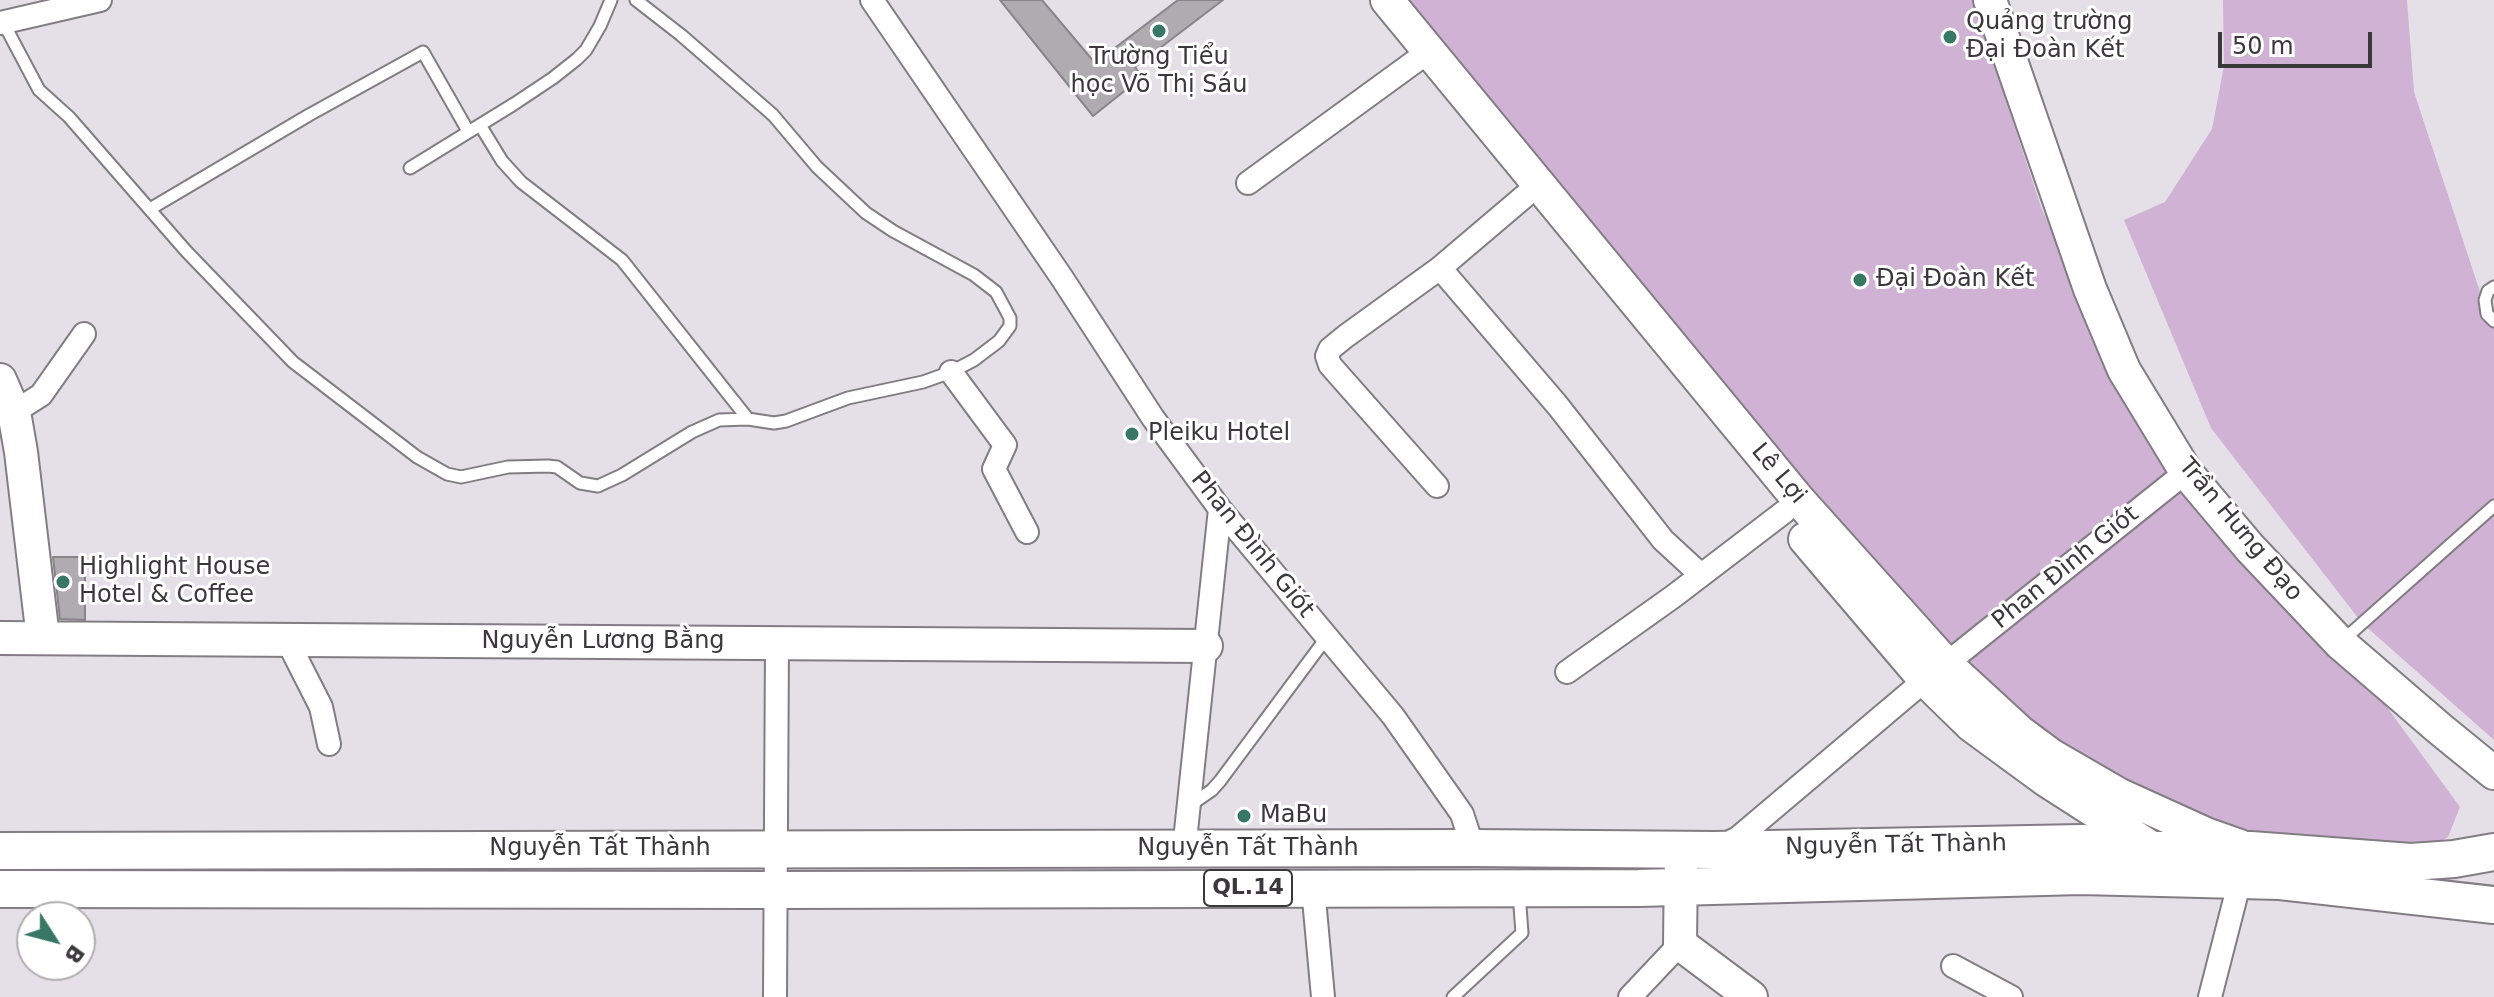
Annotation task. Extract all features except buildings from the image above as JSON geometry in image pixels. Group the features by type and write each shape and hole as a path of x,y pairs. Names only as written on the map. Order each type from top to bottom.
{"main road":[{"name":"Nguyễn Tất Thành","path":"0,851 776,848 1698,850 2082,843 2155,850 2280,881 2494,905"},
{"path":"2155,850 2233,870"},
{"name":"Nguyễn Tất Thành","path":"0,889 1681,887 2233,870 2411,862 2494,852"}],"street":[{"path":"2,22 100,0"},
{"name":"Phan Đình Giót","path":"872,0 1062,278 1153,418 1220,509 1393,716 1462,814 1473,848"},
{"path":"1366,0 1533,189 1784,512 1936,672 1971,725 2004,751 2155,850"},
{"name":"Lê Lợi","path":"1387,0 1533,189 1798,499 1936,672 2051,755 2131,800 2206,834 2233,870"},
{"name":"Trần Hưng Đạo","path":"1990,0 2096,302 2124,370 2186,472 2250,548 2340,643 2494,773"},
{"path":"1248,183 1417,60"},
{"path":"1437,486 1330,365 1327,356 1330,349 1346,336 1440,268 1533,189"},
{"path":"1440,268 1558,406 1663,540 1701,575"},
{"path":"14,412 41,395 84,334"},
{"path":"951,372 1005,445 994,469 1027,532"},
{"path":"0,380 14,412 21,452 43,638"},
{"name":"Phan Đình Giót","path":"1698,850 1738,838 1936,672 2186,472"},
{"path":"1184,850 1220,509"},
{"path":"1567,672 1784,512"},
{"name":"Nguyễn Lương Bằng","path":"0,638 1206,646"},
{"path":"287,640 321,707 329,744"},
{"path":"775,997 777,643"},
{"path":"1630,997 1680,944 1681,887 1698,850"},
{"path":"2210,997 2233,870"},
{"path":"1313,888 1323,997"},
{"path":"1680,944 1751,997"},
{"path":"1953,966 2011,997"}],"lane":[{"path":"410,168 553,78 577,59 600,26 611,0"},
{"path":"2,22 39,90 69,117 186,251 293,362 417,457 447,474 461,477 508,467 548,466 557,467 580,483 598,486 707,425 729,419 764,423 786,421 848,398 923,382 951,372 989,351 999,341 1010,326 1010,318 996,292 974,275 866,213 817,167 773,115 636,0"},
{"path":"150,209 423,52 468,131"},
{"path":"480,125 502,161 531,191 622,260 748,419"},
{"path":"2494,287 2488,291 2485,300 2487,314 2494,321"},
{"path":"2340,643 2494,506"},
{"path":"1189,807 1220,781 1327,637"},
{"path":"1453,997 1522,933 1518,888"}],"shaded area":[{"name":"Đại Đoàn Kết","path":"1386,0 1973,0 2042,210 2124,370 2340,643 2460,807 2448,837 2416,854 2291,844 2191,811 2127,783 2034,726 1947,664"},
{"path":"2223,0 2407,0 2414,92 2485,307 2494,317 2494,740 2362,623 2211,428 2124,220 2165,202 2212,129 2224,66"}],"place":[{"name":"Trường Tiểu học Võ Thị Sáu","path":"1159,31"},
{"name":"Quảng trường Đại Đoàn Kết","path":"1950,37"},
{"name":"Đại Đoàn Kết","path":"1860,280"},
{"name":"Pleiku Hotel","path":"1132,434"},
{"name":"Highlight House Hotel & Coffee","path":"63,582"},
{"name":"MaBu","path":"1244,816"}]}
